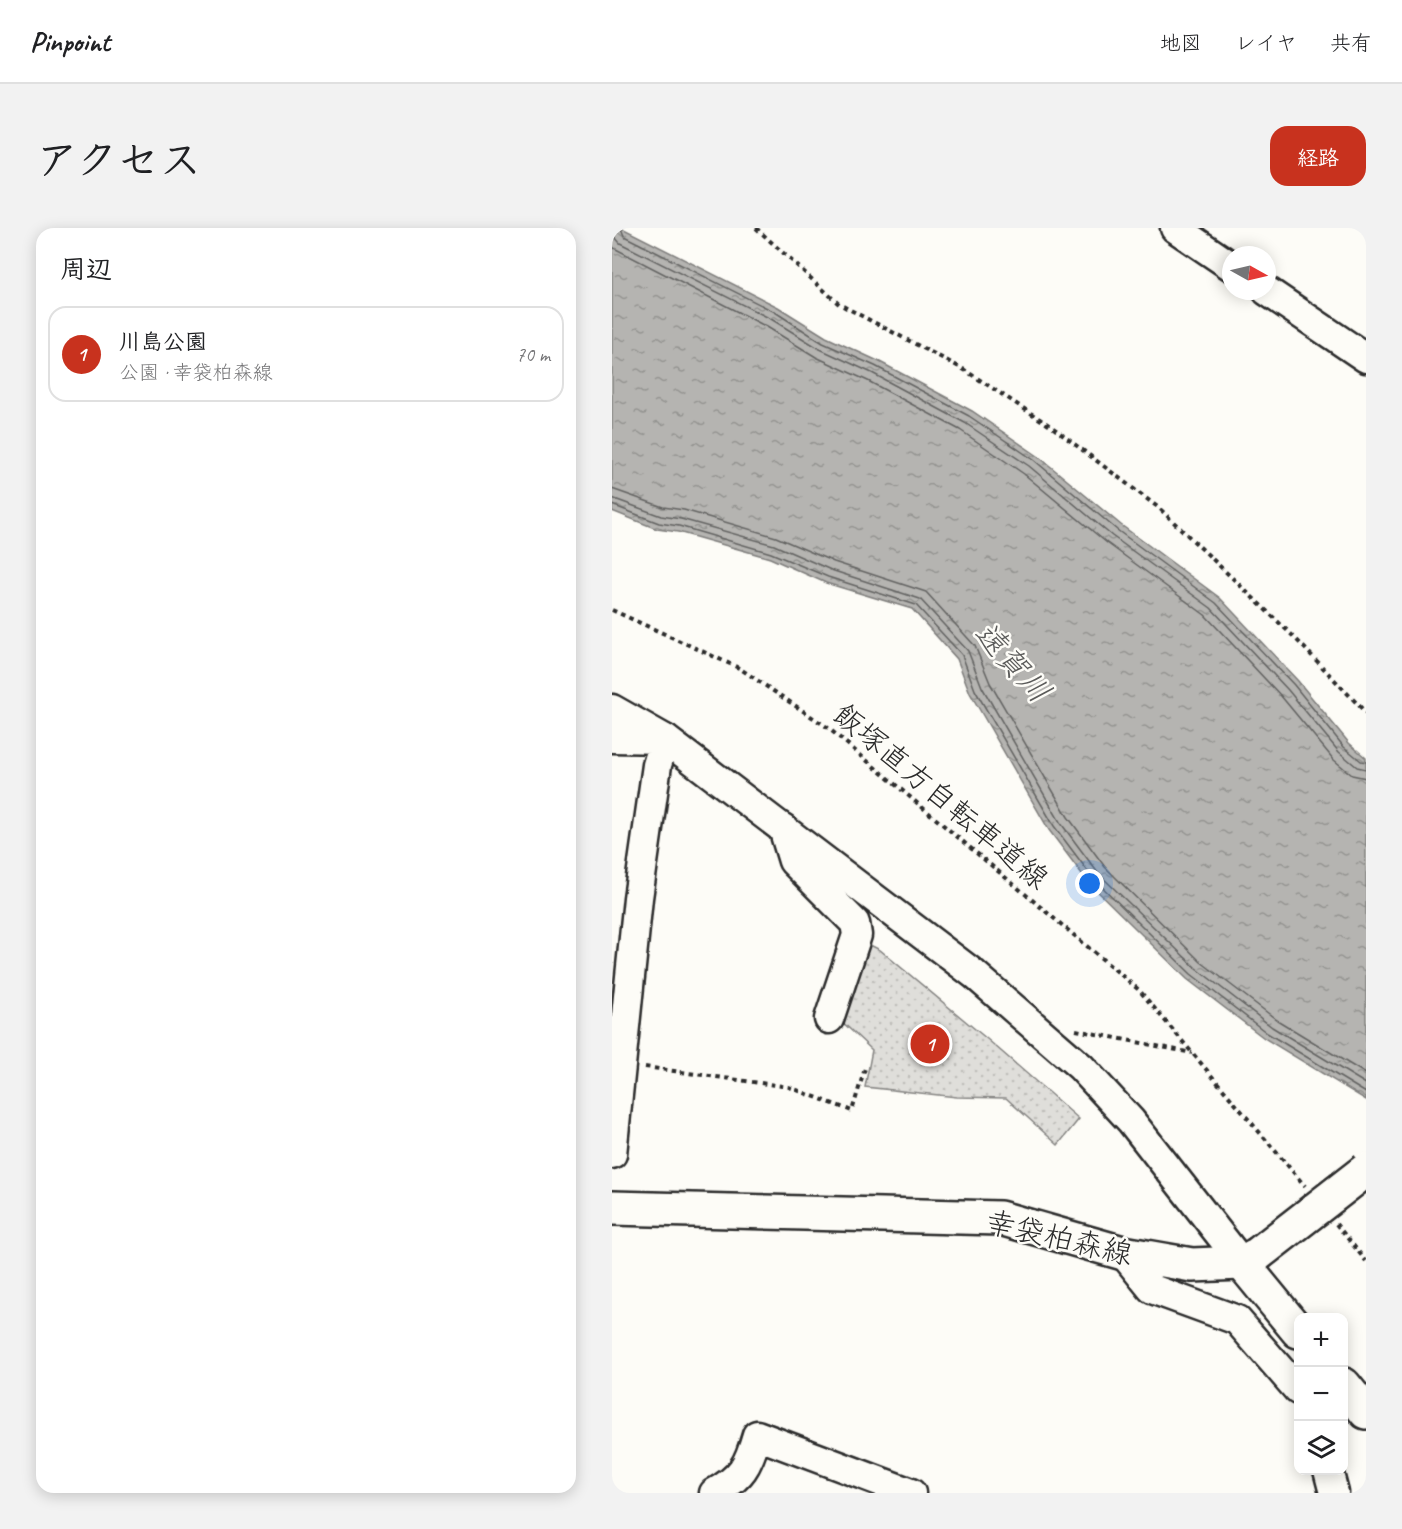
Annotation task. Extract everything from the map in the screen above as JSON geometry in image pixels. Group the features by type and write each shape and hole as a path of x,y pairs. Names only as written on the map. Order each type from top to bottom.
{"main road":[{"path":"1294,1324 1250,1258 1366,1170"},
{"name":"幸袋柏森線","path":"612,1208 1000,1218 1123,1253 1192,1265 1250,1258"},
{"path":"1348,1390 1366,1412"}],"street":[{"path":"1175,228 1222,260"},
{"path":"1276,297 1366,358"},
{"path":"612,709 665,739 974,974 1081,1067 1250,1258"},
{"path":"612,738 665,739"},
{"path":"612,1154 638,897 657,765 665,739"},
{"path":"783,828 793,861 855,923 857,936 829,1019"},
{"path":"1123,1253 1152,1288 1237,1320 1294,1384"},
{"path":"714,1493 735,1481 751,1457 757,1435 911,1493"},
{"path":"1329,1475 1334,1493"}],"path":[{"path":"756,228 839,304 963,369 1052,427 1159,508 1294,637 1366,713"},
{"name":"飯塚直方自転車道線","path":"612,610 739,668 827,727 1139,990 1307,1188"},
{"path":"1074,1030 1194,1053"},
{"path":"621,1065 789,1088 852,1111 866,1065"},
{"path":"1329,1215 1366,1261"}],"shaded area":[{"path":"864,942 880,950 1079,1119 1058,1145 1006,1098 957,1097 865,1087 872,1050 837,1017"}],"water":[{"name":"遠賀川","path":"612,228 622,228 778,307 826,337 878,361 972,411 1038,456 1121,525 1220,598 1298,681 1349,743 1366,758 1366,1100 1264,1038 1187,979 1088,882 1049,830 970,693 957,659 912,609 826,583 770,558 678,532 657,529 612,511"}],"place":[{"name":"川島公園","path":"930,1044"}]}
